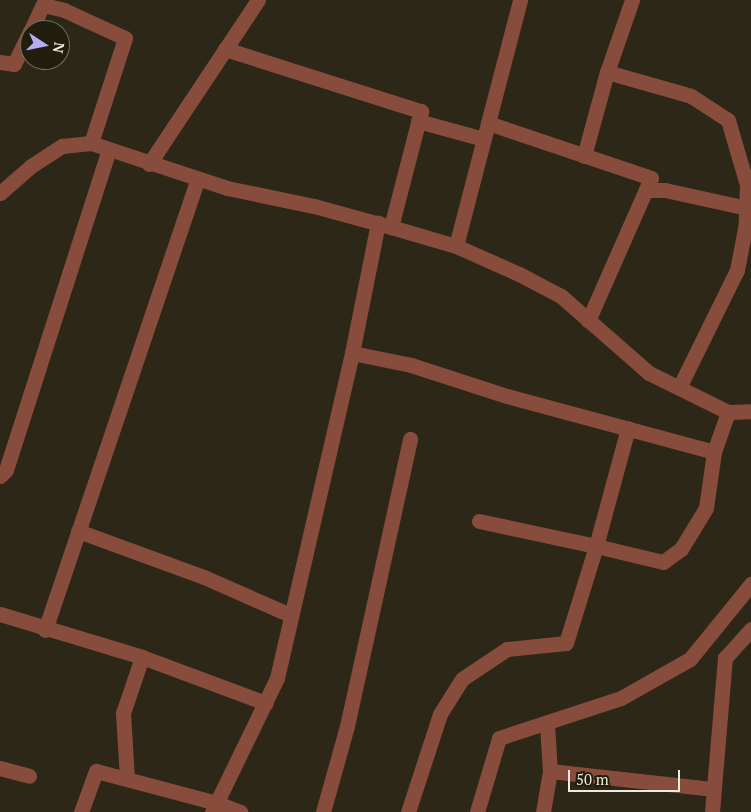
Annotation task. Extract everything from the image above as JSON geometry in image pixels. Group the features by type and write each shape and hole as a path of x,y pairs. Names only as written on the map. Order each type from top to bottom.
{"street":[{"path":"149,164 258,0"},
{"path":"456,246 520,0"},
{"path":"584,156 607,72 632,0"},
{"path":"35,20 44,2 125,38 91,144"},
{"path":"215,807 277,678 290,615 384,225 421,111 225,49"},
{"path":"0,62 14,64 20,52"},
{"path":"607,72 691,96 728,120 747,185 747,208 737,270 679,388"},
{"path":"418,121 484,139"},
{"path":"488,123 651,178 588,321"},
{"path":"0,194 32,166 62,146 91,144 198,179 384,225 456,246 561,296 649,373 728,412 751,411"},
{"path":"0,476 6,470 109,150"},
{"path":"44,630 198,179"},
{"path":"646,190 666,190 747,208"},
{"path":"352,353 411,365 507,396 714,452"},
{"path":"479,521 663,562 681,549 706,508 714,452 728,412"},
{"path":"408,812 440,714 462,679 507,649 566,643 596,546 628,428"},
{"path":"323,812 347,726 410,439"},
{"path":"78,531 204,577 290,615"},
{"path":"477,812 499,738 547,725 621,698 690,659 751,584"},
{"path":"0,614 44,630 142,657 266,703"},
{"path":"712,812 725,658 751,630"},
{"path":"127,779 124,713 142,657"},
{"path":"543,812 550,771 547,725"},
{"path":"0,768 29,776"},
{"path":"81,812 96,771 215,807 240,812"},
{"path":"550,771 714,789"}]}
